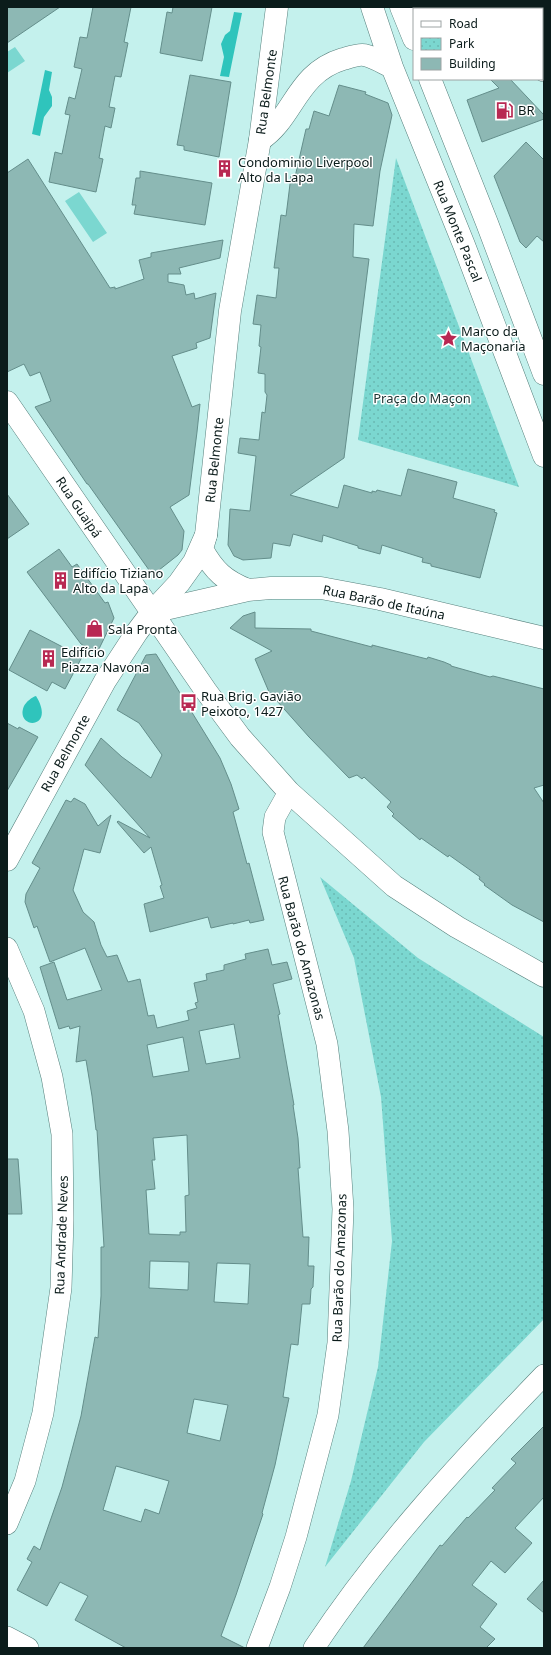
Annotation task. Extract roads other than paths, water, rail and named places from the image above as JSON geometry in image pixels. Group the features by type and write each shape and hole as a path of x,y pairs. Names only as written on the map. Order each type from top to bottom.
{"main road":[{"name":"Rua Belmonte","path":"7,860 105,681 137,632 152,612 179,583 194,562 206,535 230,311 260,140 277,7"},
{"name":"Rua Monte Pascal","path":"372,7 392,67 464,246 544,456"},
{"path":"401,7 413,37"},
{"path":"260,140 271,134 298,94 313,76 324,67 337,61 362,54 392,67"},
{"path":"430,80 487,223 544,374"},
{"name":"Rua Guaipá","path":"7,402 240,738 289,792 394,886 457,927 544,976"},
{"path":"206,535 202,549 210,563 220,575 234,584 248,590"},
{"name":"Rua Barão de Itaúna","path":"152,612 248,590 272,588 321,588 380,599 544,638"}],"street":[{"name":"Rua Barão do Amazonas","path":"257,1648 280,1587 296,1537 328,1415 338,1343 342,1268 343,1209 338,1131 327,1044 273,832 275,817 289,792"},
{"name":"Rua Andrade Neves","path":"7,948 34,1011 52,1077 62,1134 63,1219 61,1288 43,1413 25,1481 7,1524"},
{"path":"314,1648 352,1592 420,1509 496,1425 544,1375"},
{"path":"7,1637 28,1648"}],"place":[{"name":"BR","path":"505,110"},
{"name":"Condominio Liverpool Alto da Lapa","path":"225,169"},
{"name":"Marco da Maçonaria","path":"448,338"},
{"name":"Edifício Tiziano Alto da Lapa","path":"60,580"},
{"name":"Sala Pronta","path":"95,629"},
{"name":"Edifício Piazza Navona","path":"48,659"},
{"name":"Rua Brig. Gavião Peixoto, 1427","path":"188,703"}],"park label":[{"name":"Praça do Maçon","path":"422,398"}]}
